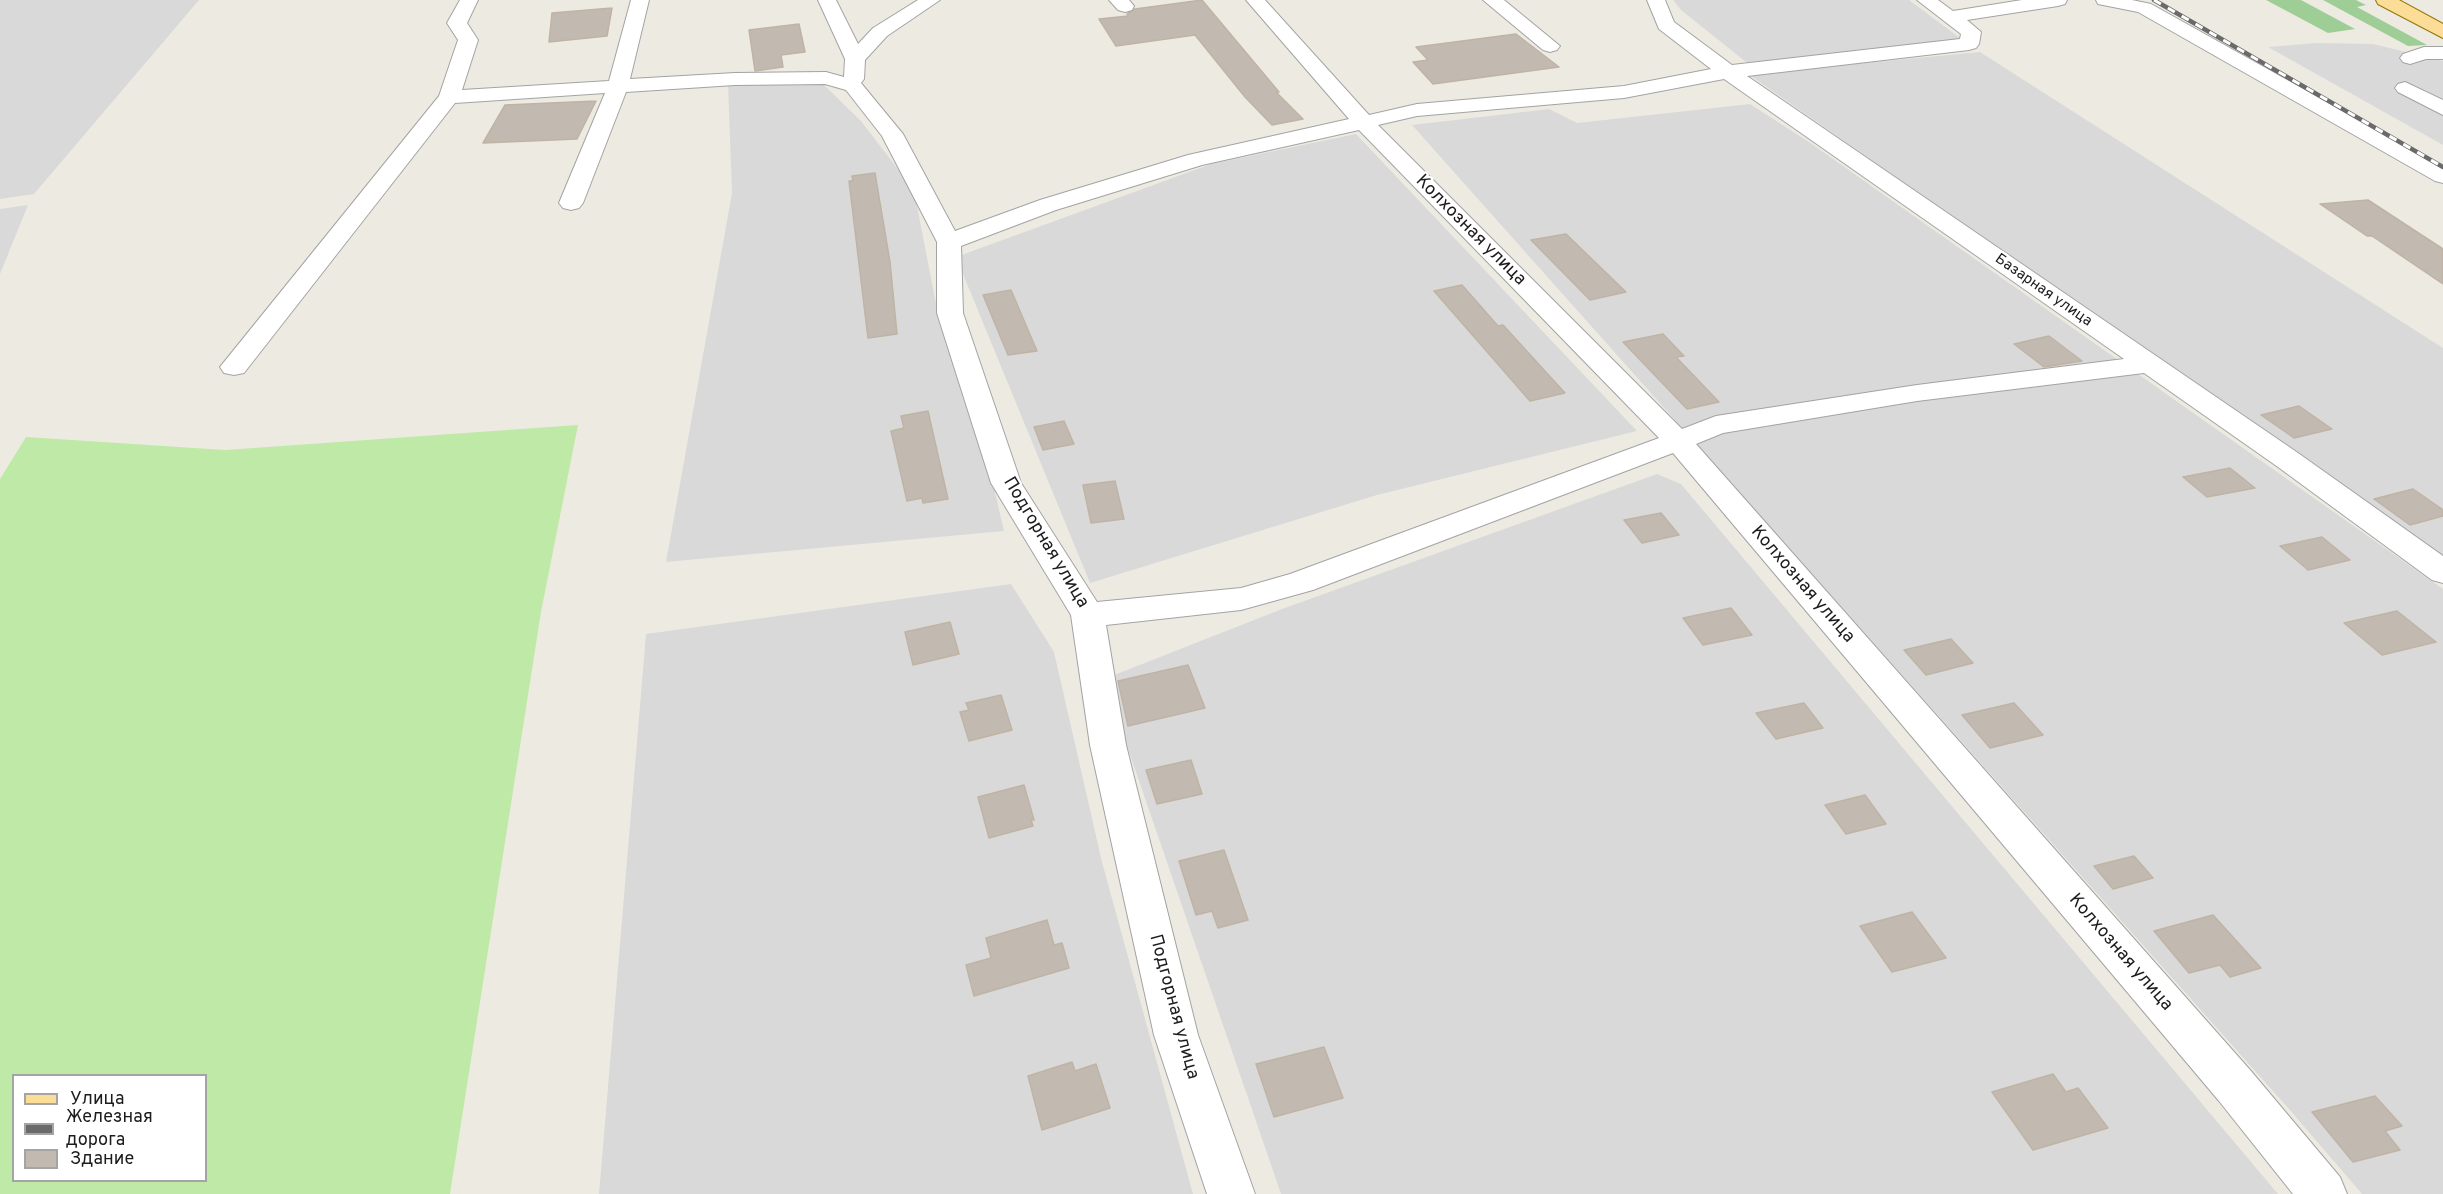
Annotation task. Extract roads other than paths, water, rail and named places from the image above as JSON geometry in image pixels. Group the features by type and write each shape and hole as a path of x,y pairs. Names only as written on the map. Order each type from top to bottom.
{"main road":[{"path":"2385,0 2443,32"}],"street":[{"path":"234,367 449,97 468,40 457,23 469,0"},
{"path":"571,203 618,87 640,0"},
{"path":"827,0 855,58 853,86"},
{"path":"855,58 880,32 931,0"},
{"name":"Колхозная улица","path":"1256,0 1385,146 1678,441 2235,1086 2323,1194"},
{"path":"1492,0 1550,46"},
{"name":"Базарная улица","path":"1656,0 1666,25 1728,72 2443,572"},
{"path":"449,97 735,79 826,78 853,86 892,134 949,242 1048,205 1196,160 1416,110 1624,92 1728,72 1969,44 1971,32 1926,0"},
{"path":"1950,17 2058,0"},
{"path":"2105,0 2144,8 2443,176"},
{"path":"2410,58 2424,53 2443,53"},
{"path":"2405,88 2443,109"},
{"name":"Подгорная улица","path":"949,242 951,313 1006,483 1088,615 1107,745 1176,1035 1231,1194"},
{"path":"1088,615 1241,599 1301,582 1716,425 1917,393 2148,364"}],"railway":[{"path":"2154,0 2443,167"}]}
